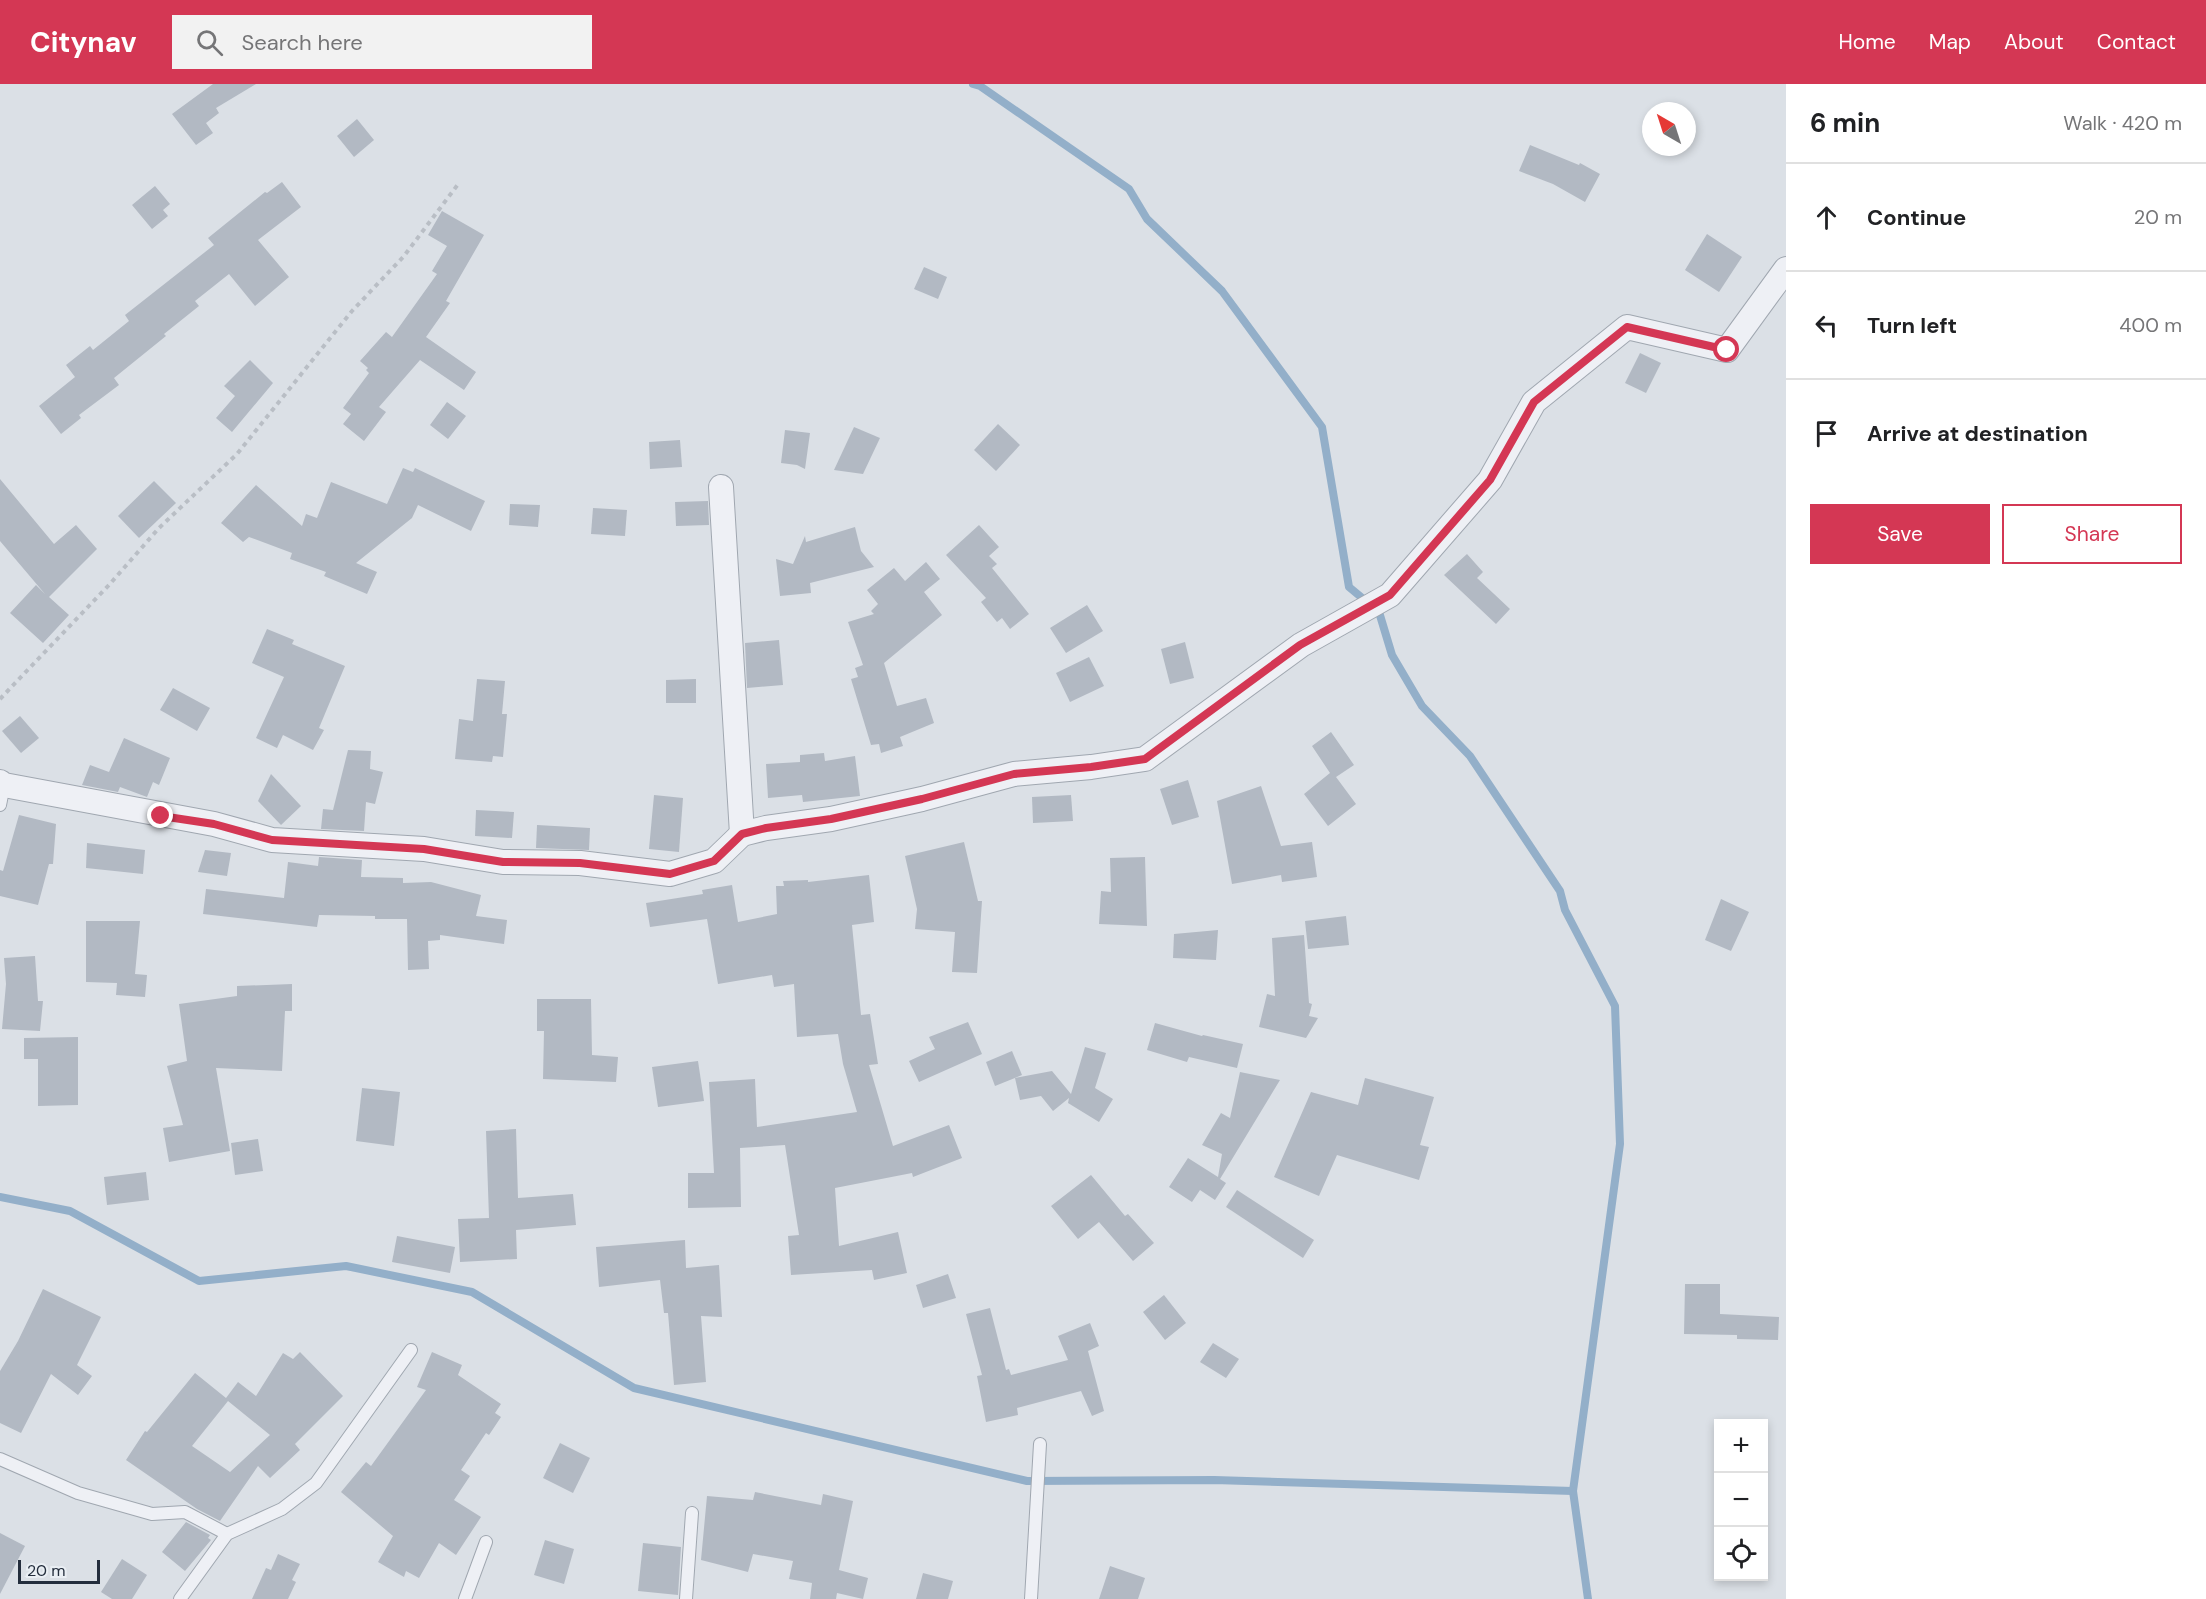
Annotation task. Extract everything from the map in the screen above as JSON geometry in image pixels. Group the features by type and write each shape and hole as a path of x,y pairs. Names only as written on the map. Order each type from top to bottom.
{"street":[{"path":"2,791 214,824 272,840 424,849 503,862 580,863 670,874 714,861 742,834 766,828 831,819 877,809 1014,774 1091,767 1145,759 1300,645 1390,595 1490,480 1534,402 1627,327 1727,350 1786,269"},
{"path":"722,487 742,834"}],"lane":[{"path":"180,1599 226,1534 282,1509 316,1483 411,1350"},
{"path":"1031,1599 1040,1444"},
{"path":"0,1459 78,1493 152,1514 185,1512 226,1534"},
{"path":"686,1599 692,1513"},
{"path":"465,1599 486,1542"}],"path":[{"path":"0,699 110,585 159,528 237,454 352,311 404,255 459,183"}],"building":[{"path":"213,84 256,84 216,108 219,113 206,123 213,133 196,145 172,114"},
{"path":"357,119 374,140 354,157 337,136"},
{"path":"1530,145 1579,165 1580,163 1600,174 1585,202 1553,184 1519,171"},
{"path":"282,182 301,207 258,240 289,277 255,306 229,274 195,301 199,306 164,334 166,336 114,378 119,385 79,415 81,418 61,434 39,406 75,377 66,365 90,346 93,350 129,321 125,315 214,245 208,238 265,192 267,193"},
{"path":"155,186 170,204 163,210 168,216 152,229 132,205"},
{"path":"442,211 484,235 446,301 450,303 426,337 476,372 464,390 420,360 379,407 386,412 364,441 343,424 351,414 343,408 369,373 366,370 368,368 360,361 386,332 392,337 437,274 432,271 447,246 428,235"},
{"path":"1707,234 1742,257 1719,292 1685,270"},
{"path":"924,267 947,277 938,299 914,289"},
{"path":"1640,353 1661,363 1646,393 1625,383"},
{"path":"250,360 273,383 232,432 216,418 235,396 224,386"},
{"path":"447,402 466,416 448,439 430,425"},
{"path":"998,424 1020,445 996,471 974,450"},
{"path":"854,427 880,438 863,474 834,470"},
{"path":"785,430 810,433 805,469 797,465 781,463"},
{"path":"680,440 682,467 650,469 649,442"},
{"path":"403,468 413,472 415,468 485,501 471,531 418,505 412,518 356,563 377,572 367,594 324,576 326,572 290,559 292,553 249,537 243,542 221,523 256,485 302,526 306,514 317,518 331,482 387,504"},
{"path":"0,479 54,544 76,525 97,549 49,597 69,615 43,643 10,613 36,585 45,594 0,541"},
{"path":"154,481 176,503 139,538 118,516"},
{"path":"708,501 709,525 676,526 675,502"},
{"path":"510,504 540,505 538,527 509,525"},
{"path":"593,508 627,510 625,536 591,534"},
{"path":"979,525 999,547 989,556 997,564 992,568 1029,614 1010,629 1002,618 997,622 981,602 986,598 946,555"},
{"path":"855,527 861,551 874,567 810,583 811,593 780,596 776,559 793,564 805,536 806,542"},
{"path":"1467,554 1483,572 1477,578 1510,609 1496,624 1444,575"},
{"path":"926,562 940,579 924,592 942,615 884,663 897,706 926,698 934,723 900,737 903,746 881,753 879,744 871,745 851,679 858,677 855,668 863,665 848,622 874,614 871,611 878,604 867,590 894,568 905,581"},
{"path":"1087,605 1103,631 1066,653 1050,628"},
{"path":"267,629 294,640 292,644 345,666 319,728 324,730 313,750 283,735 277,748 256,738 284,677 252,663"},
{"path":"779,640 783,685 747,688 745,643"},
{"path":"1185,642 1194,678 1170,684 1161,649"},
{"path":"1089,657 1104,686 1070,702 1056,673"},
{"path":"477,679 505,681 502,714 507,714 503,757 493,756 492,762 455,759 459,719 473,721"},
{"path":"696,679 696,703 666,703 666,680"},
{"path":"173,688 210,708 197,731 160,710"},
{"path":"20,716 39,738 21,753 2,731"},
{"path":"1331,732 1354,765 1336,777 1356,804 1328,826 1304,794 1330,773 1312,746"},
{"path":"124,738 170,758 159,785 153,782 147,797 120,787 118,792 82,785 90,765 109,772"},
{"path":"348,750 371,751 370,769 383,772 375,804 366,802 364,831 321,829 323,809 333,810"},
{"path":"824,753 825,761 855,756 860,796 803,802 802,795 768,798 766,764 800,762 800,755"},
{"path":"271,774 301,806 281,825 258,801"},
{"path":"1188,780 1199,817 1172,825 1160,789"},
{"path":"1261,786 1281,846 1312,842 1317,877 1282,882 1281,875 1232,884 1217,801"},
{"path":"654,795 683,798 679,852 649,849"},
{"path":"1071,795 1073,821 1033,823 1032,797"},
{"path":"476,810 514,812 512,838 475,836"},
{"path":"19,815 56,824 53,864 49,864 38,905 0,896 0,870 3,871"},
{"path":"537,825 590,828 589,850 536,848"},
{"path":"964,842 978,901 982,901 977,973 952,972 955,932 915,929 917,909 905,856"},
{"path":"87,843 145,850 143,874 86,868"},
{"path":"205,850 231,853 227,876 198,872"},
{"path":"319,857 362,860 361,877 403,878 403,883 431,882 481,895 476,916 507,920 504,944 440,935 440,940 428,941 429,969 408,970 407,919 319,915 317,927 203,914 206,889 284,898 288,862 318,866"},
{"path":"1145,857 1147,926 1099,924 1101,891 1111,892 1110,858"},
{"path":"869,875 874,922 852,925 861,1015 870,1014 878,1064 869,1065 893,1146 949,1125 962,1158 913,1177 912,1173 835,1188 839,1246 898,1232 907,1273 874,1280 872,1270 791,1275 788,1236 799,1235 785,1145 740,1148 741,1207 688,1208 688,1173 714,1173 709,1082 755,1079 757,1127 857,1112 843,1064 838,1034 797,1037 794,984 774,987 772,975 718,984 707,919 650,927 646,903 703,894 702,890 732,885 738,922 777,914 776,886 784,886 783,881 808,880 808,882"},
{"path":"1721,899 1749,912 1731,951 1705,940"},
{"path":"1346,916 1349,945 1308,949 1305,921"},
{"path":"86,921 140,921 135,974 147,975 145,997 116,995 117,983 86,982"},
{"path":"1218,930 1216,960 1173,958 1174,934"},
{"path":"1304,935 1309,1003 1312,1004 1309,1016 1318,1018 1306,1038 1259,1027 1267,994 1275,996 1272,938"},
{"path":"35,956 38,1001 43,1001 40,1031 2,1029 6,984 4,958"},
{"path":"292,984 292,1011 285,1011 282,1071 216,1068 230,1151 169,1162 163,1128 183,1125 167,1066 187,1061 179,1004 237,996 237,986"},
{"path":"537,999 591,999 592,1055 618,1057 616,1082 543,1079 544,1031 537,1031"},
{"path":"968,1022 982,1054 919,1082 909,1061 935,1049 929,1037"},
{"path":"1155,1023 1243,1044 1237,1068 1189,1057 1187,1062 1147,1050"},
{"path":"78,1037 78,1105 38,1106 38,1059 24,1059 24,1038"},
{"path":"1085,1047 1106,1053 1095,1088 1113,1099 1099,1122 1068,1103 1069,1098 1053,1111 1041,1096 1020,1100 1015,1078 1052,1071 1071,1094"},
{"path":"1012,1051 1022,1075 995,1086 986,1062"},
{"path":"698,1061 704,1101 658,1107 652,1067"},
{"path":"1240,1072 1280,1080 1220,1179 1226,1183 1215,1200 1200,1190 1192,1202 1169,1187 1188,1158 1218,1177 1222,1154 1202,1145 1221,1113 1230,1118"},
{"path":"1365,1078 1434,1097 1420,1145 1429,1147 1419,1180 1337,1155 1319,1196 1274,1177 1311,1092 1358,1105"},
{"path":"362,1088 400,1092 394,1146 356,1141"},
{"path":"516,1129 518,1198 573,1194 576,1225 516,1230 517,1259 460,1262 458,1219 489,1218 486,1131"},
{"path":"258,1139 263,1171 235,1175 231,1143"},
{"path":"146,1172 149,1200 107,1205 104,1177"},
{"path":"1091,1175 1125,1216 1128,1214 1154,1243 1133,1261 1099,1222 1078,1239 1051,1206"},
{"path":"1237,1190 1314,1240 1303,1258 1226,1207"},
{"path":"397,1236 455,1247 450,1273 392,1262"},
{"path":"685,1240 686,1268 719,1265 722,1317 701,1316 706,1382 674,1385 668,1313 664,1313 660,1280 599,1287 596,1247"},
{"path":"948,1274 956,1298 923,1308 916,1285"},
{"path":"1685,1284 1720,1284 1720,1314 1779,1317 1778,1340 1737,1339 1737,1335 1684,1334"},
{"path":"43,1289 101,1317 77,1365 92,1376 78,1395 51,1374 21,1433 0,1423 0,1371 18,1341"},
{"path":"1164,1295 1186,1323 1165,1340 1143,1312"},
{"path":"990,1308 1006,1370 1009,1369 1011,1375 1068,1360 1058,1336 1090,1323 1099,1346 1088,1351 1104,1411 1092,1416 1081,1391 1017,1408 1018,1415 986,1422 977,1376 982,1375 966,1314"},
{"path":"1213,1343 1239,1359 1226,1378 1200,1362"},
{"path":"300,1352 343,1396 295,1444 300,1450 270,1478 258,1466 220,1521 197,1509 126,1460 145,1431 147,1432 195,1373 226,1398 238,1382 256,1396 283,1353 293,1359","holes":["228,1401 270,1435 230,1472 192,1446"]},
{"path":"432,1352 462,1365 458,1375 501,1404 495,1413 501,1417 489,1435 486,1433 461,1470 470,1476 454,1500 481,1517 456,1555 439,1543 419,1578 406,1571 404,1577 378,1562 393,1536 341,1492 366,1462 371,1466 426,1390 417,1387"},
{"path":"560,1443 590,1458 573,1493 543,1478"},
{"path":"755,1492 821,1505 823,1494 853,1501 839,1570 868,1578 863,1599 837,1593 836,1599 810,1599 812,1583 789,1579 793,1561 753,1554 748,1572 701,1560 707,1496 753,1500"},
{"path":"186,1522 210,1535 208,1538 211,1540 185,1571 162,1552"},
{"path":"0,1533 25,1546 0,1594"},
{"path":"545,1540 574,1549 564,1584 534,1575"},
{"path":"643,1543 681,1547 678,1595 638,1591"},
{"path":"278,1554 300,1564 292,1580 296,1582 288,1599 252,1599 266,1568 271,1570"},
{"path":"122,1559 147,1575 132,1599 112,1599 101,1592"},
{"path":"1110,1566 1145,1578 1138,1599 1099,1599"},
{"path":"923,1573 953,1581 948,1599 916,1599"}],"waterway":[{"path":"973,84 980,86 1129,189 1147,219 1222,291 1322,427 1349,587 1379,612 1392,655 1422,706 1470,756 1560,891 1565,910 1615,1006 1620,1144 1573,1491 1588,1599"},
{"path":"0,1197 70,1211 199,1281 346,1266 472,1292 634,1388 1027,1481 1214,1480 1573,1491"}],"route":[{"path":"161,816 214,824 272,840 424,849 503,862 580,863 670,874 714,861 742,834 766,828 831,819 922,799 1014,774 1091,767 1145,759 1300,645 1390,595 1490,480 1534,402 1627,327 1727,350"}]}
